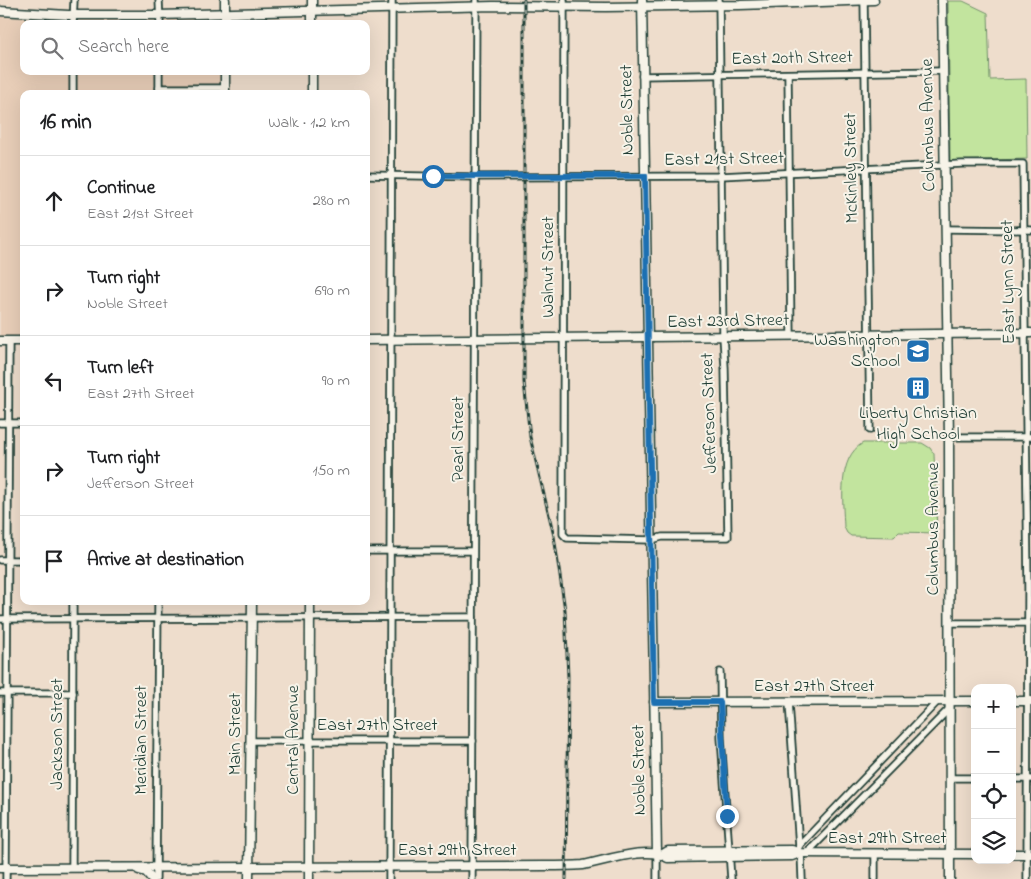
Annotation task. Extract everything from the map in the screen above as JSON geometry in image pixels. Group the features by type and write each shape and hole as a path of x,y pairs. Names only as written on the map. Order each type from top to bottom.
{"street":[{"path":"74,0 74,20"},
{"path":"159,0 160,20"},
{"path":"225,0 225,20"},
{"path":"312,0 312,20"},
{"path":"389,879 392,0"},
{"name":"McKinley Street","path":"864,0 870,430"},
{"path":"0,11 74,20 160,15 392,10 476,3 874,0"},
{"name":"Columbus Avenue","path":"942,0 949,437 950,879"},
{"name":"Jefferson Street","path":"651,540 662,537 728,537 723,336 719,2"},
{"name":"Pearl Street","path":"472,879 476,3"},
{"name":"Walnut Street","path":"564,3 563,534 567,538 651,540"},
{"name":"Noble Street","path":"642,3 654,702 660,854 658,879"},
{"name":"East 20th Street","path":"642,76 943,71"},
{"path":"788,74 791,336"},
{"path":"73,75 73,90"},
{"path":"159,75 159,90"},
{"path":"225,75 225,90"},
{"path":"312,75 312,90"},
{"name":"East 21st Street","path":"370,175 476,177 721,176 1023,164"},
{"name":"East Lynn Street","path":"1023,164 1029,437 1029,854 1027,879"},
{"path":"946,229 1031,230"},
{"name":"East 23rd Street","path":"370,340 1028,333"},
{"path":"0,341 20,341"},
{"path":"6,879 3,868 8,618 9,341"},
{"path":"0,424 20,423"},
{"path":"949,437 1029,437"},
{"path":"370,551 473,551"},
{"path":"0,560 20,560"},
{"name":"Jackson Street","path":"72,867 74,605"},
{"name":"Meridian Street","path":"156,879 158,605"},
{"name":"Main Street","path":"249,879 252,605"},
{"name":"Central Avenue","path":"309,879 310,605"},
{"path":"0,619 474,617"},
{"path":"949,623 1028,623"},
{"path":"720,672 720,702 731,879"},
{"path":"0,693 73,693"},
{"path":"1016,701 1029,701"},
{"name":"East 27th Street","path":"654,702 938,702 949,705 971,702"},
{"path":"790,702 802,852 802,879"},
{"path":"802,852 938,702"},
{"path":"802,852 949,705"},
{"name":"East 27th Street","path":"252,740 473,741"},
{"path":"950,778 971,778"},
{"path":"1016,778 1029,779"},
{"name":"East 29th Street","path":"122,867 579,865 617,856 660,854 668,858 730,854 792,856 802,852 875,855 971,854"},
{"path":"1016,854 1029,854"},
{"path":"875,855 875,879"},
{"path":"3,868 122,867 146,872 152,879"}],"shaded area":[{"path":"0,17 86,20 20,20 20,75 220,75 221,90 20,90 20,336 0,337"},
{"path":"217,18 219,20 86,20"}],"green space":[{"path":"948,1 963,1 988,13 990,80 1026,79 1027,159 950,161"},
{"path":"863,443 922,443 930,448 934,454 937,533 899,532 894,537 851,536 847,533 844,527 843,505 845,469 855,450"}],"railway":[{"path":"524,0 524,382 530,437 554,536 565,610 568,677 566,879"}],"place":[{"name":"Washington School","path":"918,351"},
{"name":"Liberty Christian High School","path":"918,388"}],"route":[{"path":"433,176 645,176 654,702 720,702 727,816"}]}
